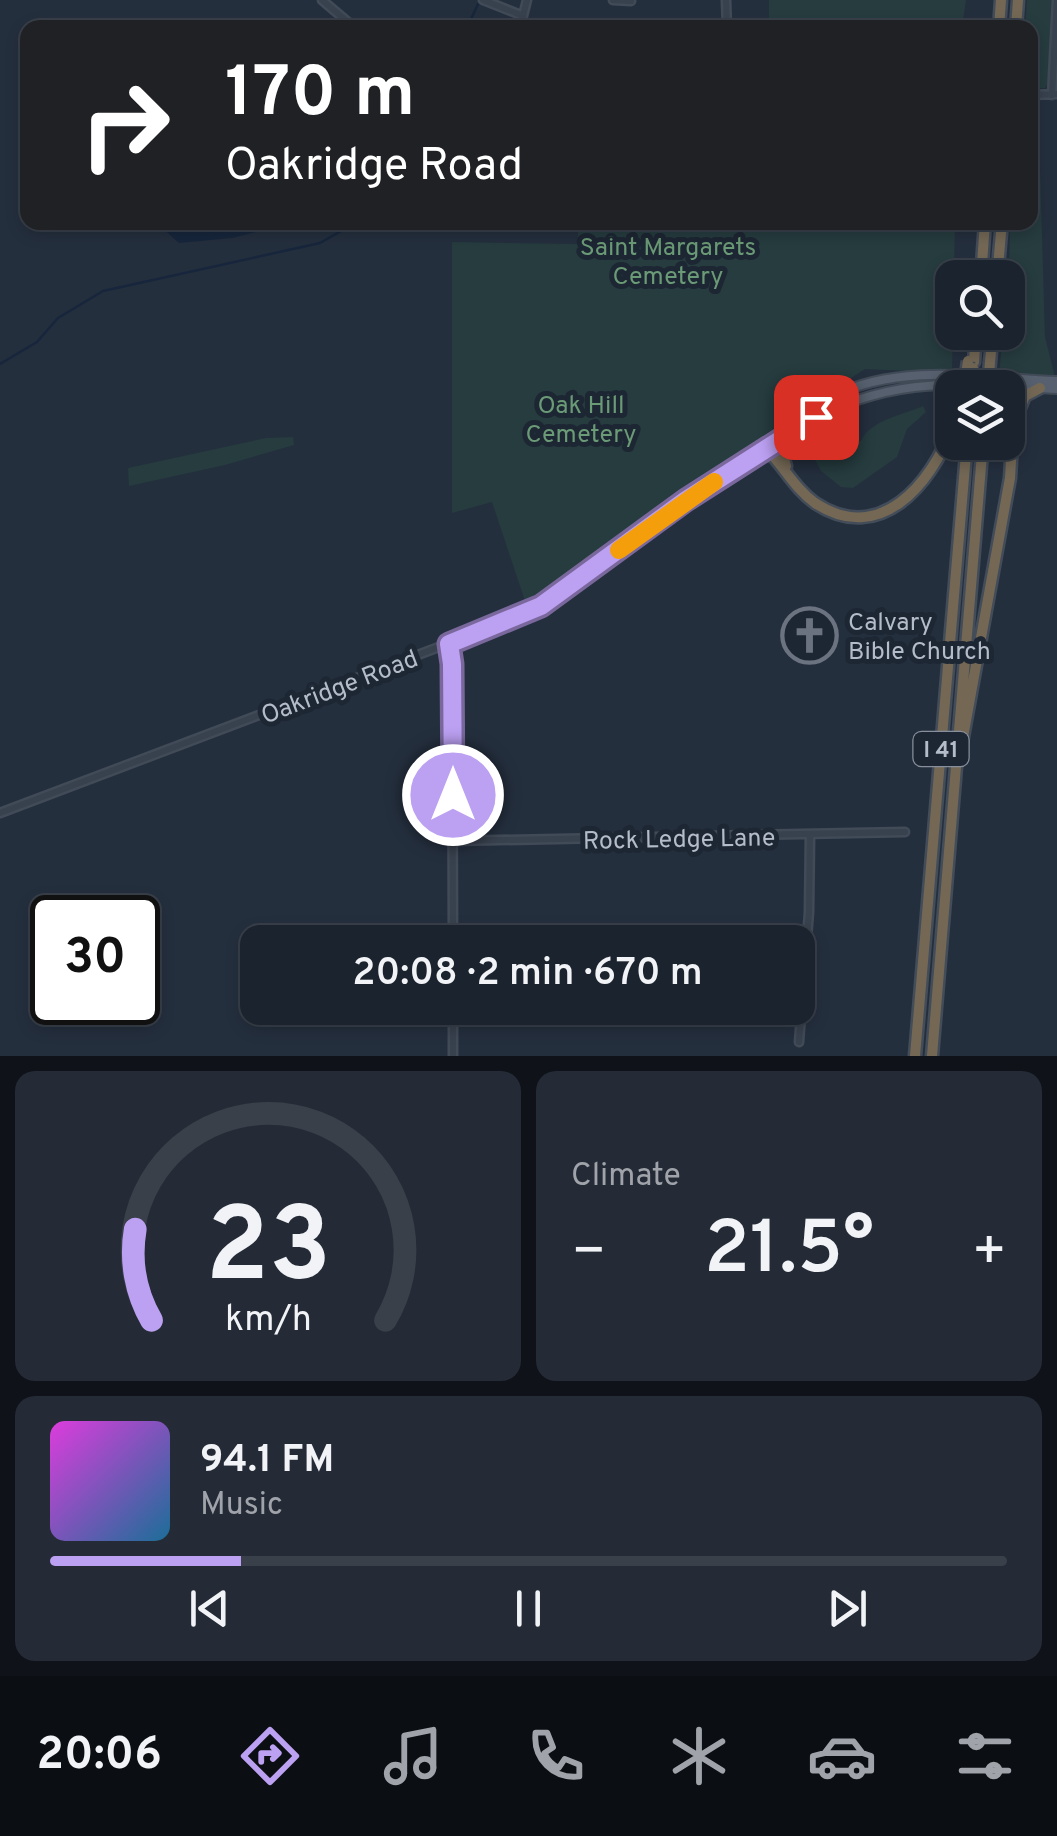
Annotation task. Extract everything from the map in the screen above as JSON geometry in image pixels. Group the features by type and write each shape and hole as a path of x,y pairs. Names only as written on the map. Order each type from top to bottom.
{"highway":[{"path":"983,260 985,230"},
{"path":"999,260 1001,230"},
{"path":"971,370 972,350"},
{"path":"969,370 971,362"},
{"path":"1010,478 1018,407 1025,396 1040,388"},
{"path":"802,492 785,466 782,453 786,440 806,422"},
{"path":"756,453 773,456 802,492 825,508 866,516 906,500 939,460"},
{"name":"I 41","path":"915,1056 965,460"},
{"name":"I 41","path":"932,1056 982,460"},
{"path":"959,754 965,739 1010,460"}],"main road":[{"path":"756,453 818,405 877,380 935,376"},
{"path":"1025,382 1057,381"},
{"path":"756,453 806,422 860,397 907,386 935,385"},
{"path":"1025,385 1057,388"}],"street":[{"path":"322,0 345,20"},
{"path":"482,0 521,15"},
{"path":"521,20 528,0"},
{"path":"613,0 631,1"},
{"path":"1054,94 1057,0"},
{"name":"Oakridge Road","path":"0,813 541,606 756,453"},
{"path":"449,644 453,925"},
{"name":"Rock Ledge Lane","path":"453,841 905,832"},
{"path":"799,1042 809,912 810,835"},
{"path":"453,1025 454,1056"}],"green space":[{"path":"769,0 966,0 963,20 769,20"},
{"path":"1027,0 1052,0 1049,82 1045,88 1038,88 1038,20 1026,20"},
{"path":"1038,100 1045,337 1055,377 1025,376 1025,370 999,370 1001,350 1025,350 1025,260 1009,260 1010,230 1038,230"},
{"name":"Oak Hill Cemetery","path":"578,230 955,230 954,260 935,260 935,350 952,350 952,370 865,369 786,420 527,607 492,502 452,513 452,242 578,244"},
{"path":"923,406 926,412 907,429 897,457 853,488 841,487 821,471 815,460 816,447 830,428 841,423 851,430 855,440 861,441 879,423"},
{"path":"293,437 294,445 129,486 128,468 266,438"}],"water":[{"path":"165,230 263,230 232,238 179,243"}],"waterway":[{"path":"471,20 478,4"},
{"path":"0,364 37,342 58,318 103,291 320,243 343,230"}],"slow traffic":[{"path":"619,550 714,482"}],"place":[{"name":"Calvary Bible Church","path":"809,635"}],"route":[{"path":"453,795 449,644 541,606 686,500 816,417"}],"park label":[{"name":"Saint Margarets Cemetery","path":"668,260"}]}
